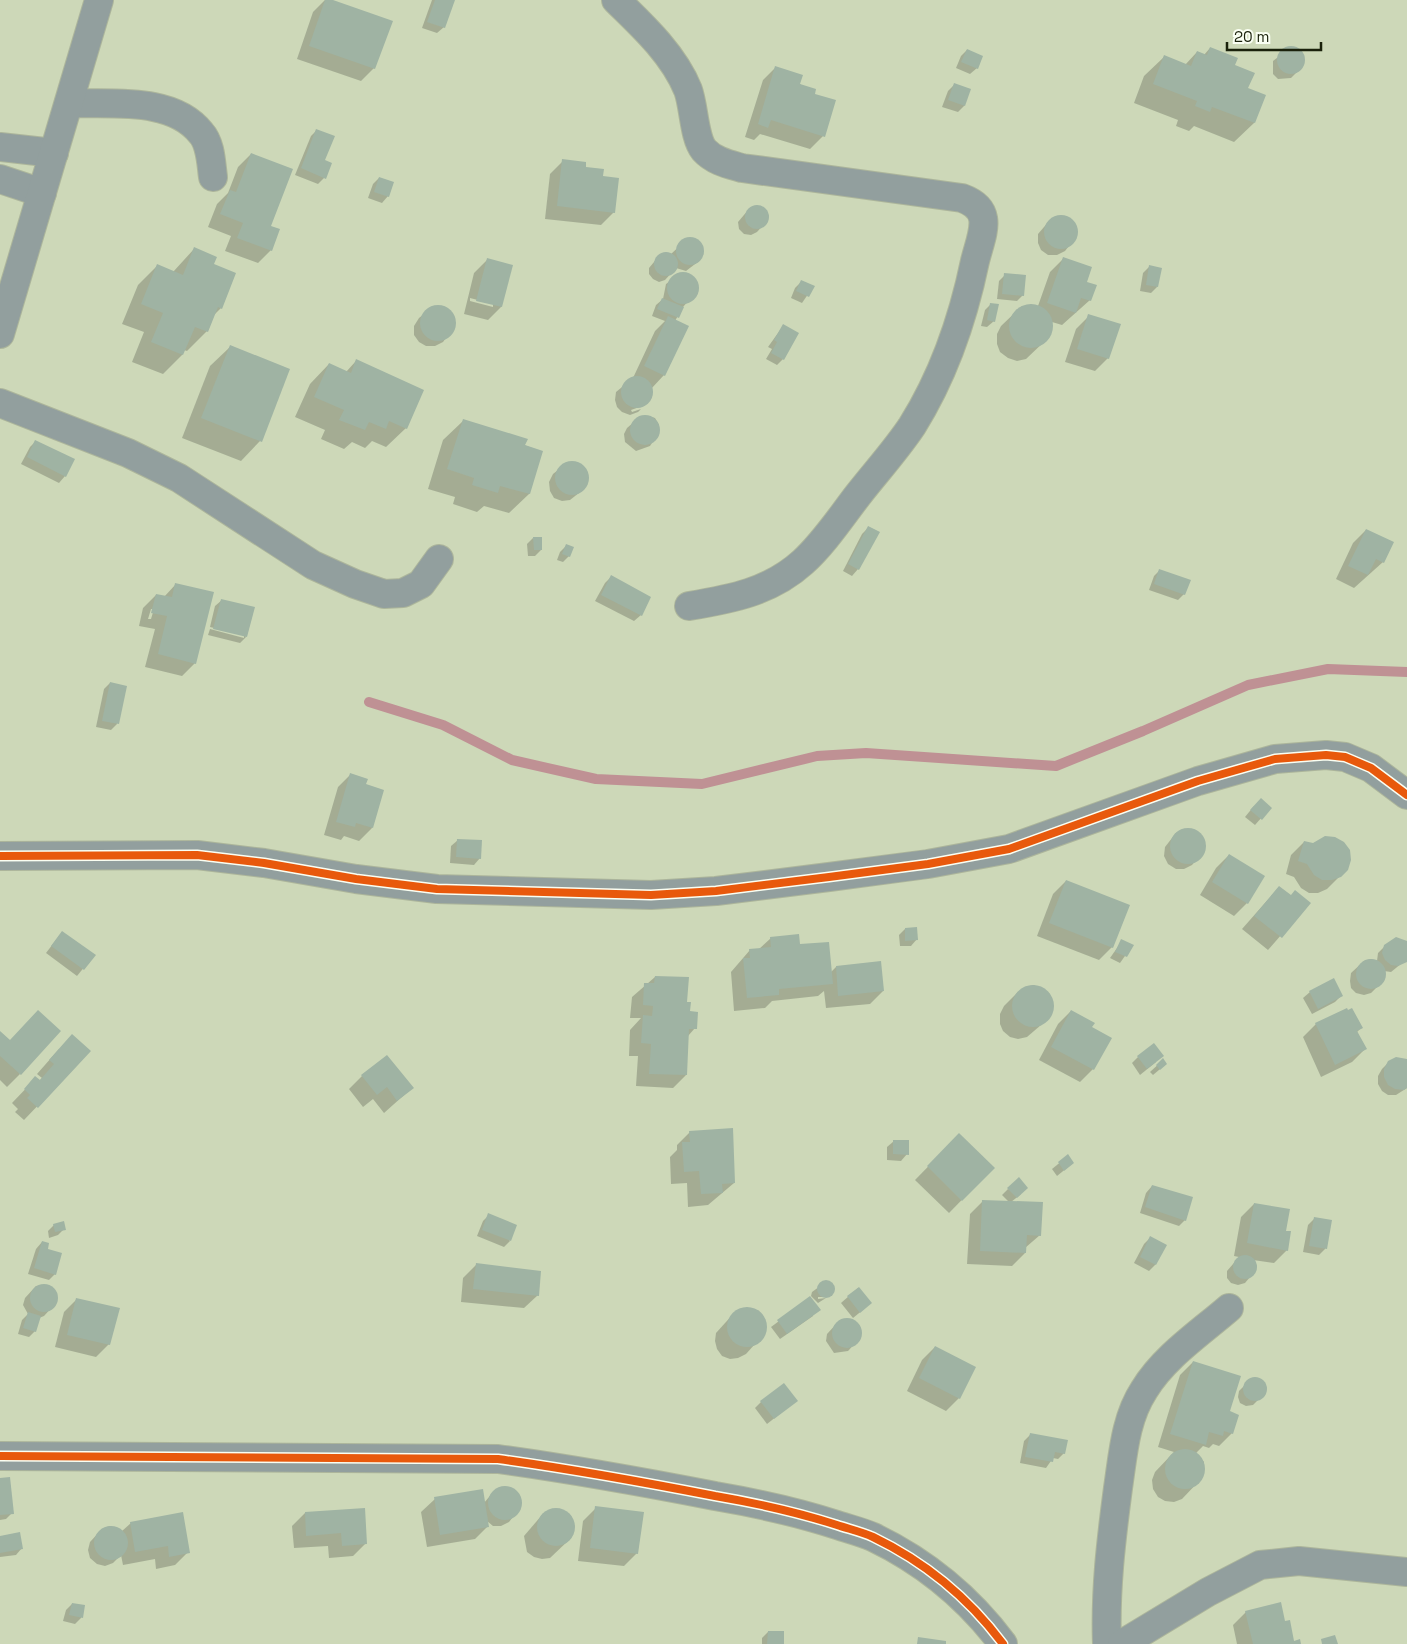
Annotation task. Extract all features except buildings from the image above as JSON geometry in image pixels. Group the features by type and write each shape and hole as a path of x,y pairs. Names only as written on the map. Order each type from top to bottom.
{"street":[{"path":"0,334 99,0"},
{"path":"616,0 636,19 673,64 687,90 702,148 710,156 723,163 742,168 962,198 975,203 982,212 983,225 966,305 943,368 911,426 803,562 780,579 740,598 689,606"},
{"path":"69,103 152,106 181,115 202,133 209,148 213,178"},
{"path":"0,147 54,153"},
{"path":"0,179 42,193"},
{"path":"0,403 128,453 179,478 313,565 355,584 384,594 403,593 421,584 439,559"},
{"path":"0,856 197,855 437,889 650,895 716,892 928,864 1009,849 1198,781 1275,759 1326,755 1345,756 1371,768 1407,796"},
{"path":"1106,1644 1105,1604 1108,1556 1127,1432 1134,1408 1144,1389 1171,1358 1228,1308"},
{"path":"0,1456 498,1459 562,1468 712,1495 806,1515 871,1536 912,1558 958,1592 987,1623 1003,1644"},
{"path":"1122,1644 1208,1592 1260,1565 1299,1561 1407,1572"}],"waterway":[{"path":"369,702 443,725 512,760 596,779 702,784 817,756 866,753 1056,766 1143,731 1248,685 1328,669 1407,672"}],"cycle path":[{"path":"0,856 197,855 437,889 651,895 716,891 829,877 928,864 1009,849 1198,781 1275,759 1326,755 1345,757 1371,768 1407,795"},
{"path":"0,1456 498,1459 607,1476 730,1499 822,1520 869,1535 892,1547 928,1569 944,1582 975,1611 1003,1644"}]}
